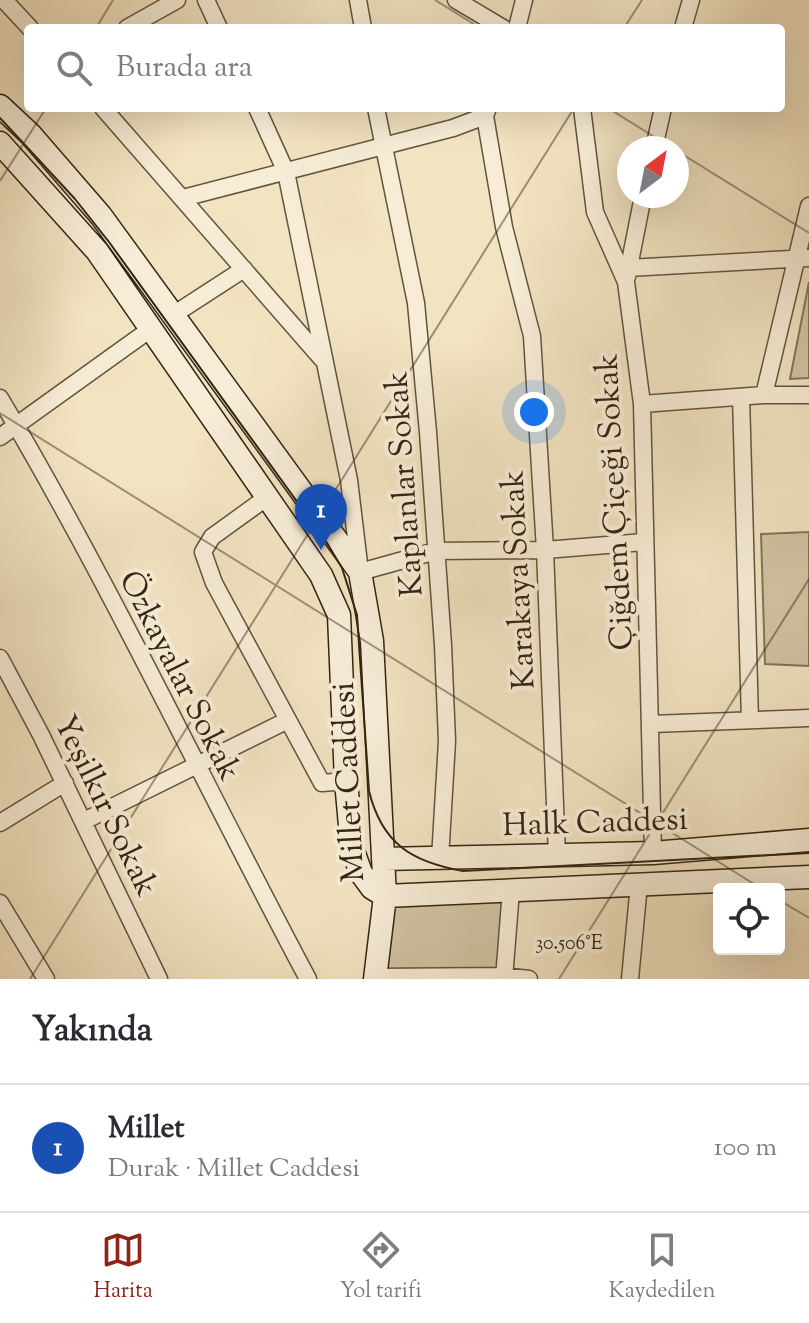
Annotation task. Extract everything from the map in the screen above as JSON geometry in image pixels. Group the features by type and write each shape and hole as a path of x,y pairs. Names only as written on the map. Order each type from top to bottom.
{"main road":[{"name":"Millet Caddesi","path":"0,106 30,134 101,216 360,572 372,641 385,896"},
{"name":"Millet Caddesi","path":"0,143 97,251 321,575 339,615 352,848 361,873 372,888 385,896"},
{"name":"Halk Caddesi","path":"383,859 653,853 809,840"},
{"name":"Halk Caddesi","path":"385,896 809,877"},
{"path":"375,978 385,896"}],"street":[{"path":"4,0 26,24"},
{"path":"134,24 177,0"},
{"path":"206,0 217,24"},
{"path":"358,0 362,24"},
{"path":"456,0 496,24"},
{"path":"518,24 524,0"},
{"path":"684,24 691,0"},
{"path":"107,112 323,360"},
{"path":"259,112 286,172 349,480 360,572 436,551 545,550 644,542"},
{"name":"Kaplanlar Sokak","path":"377,112 416,303 436,551 447,741 440,859"},
{"path":"183,198 383,147 486,112"},
{"name":"Karakaya Sokak","path":"486,112 504,227 532,336 545,550 557,856"},
{"name":"Çiğdem Çiçeği Sokak","path":"582,112 595,212 627,275 642,404 653,853"},
{"path":"657,136 662,112"},
{"path":"764,395 803,258 809,206"},
{"path":"641,208 627,275 803,258"},
{"path":"173,315 244,269"},
{"path":"0,437 152,328"},
{"path":"642,404 764,395 809,395"},
{"path":"741,397 750,720"},
{"name":"Özkayalar Sokak","path":"0,398 99,575 308,979"},
{"path":"266,498 212,537 203,552 214,583 322,783 346,781"},
{"name":"Yeşilkır Sokak","path":"0,658 84,821 159,979"},
{"path":"652,724 809,718"},
{"path":"84,821 288,720"},
{"path":"0,823 65,783"},
{"path":"630,979 639,884"},
{"path":"504,977 511,890"},
{"path":"2,910 46,979"},
{"path":"375,978 529,979"}],"shaded area":[{"path":"809,282 809,378 790,379"},
{"path":"809,532 809,666 765,664 761,534"},
{"path":"511,890 504,976 375,977 385,896"}],"tram line":[{"path":"0,118 75,199 109,242 342,568 357,615 369,791 382,825 402,848 429,862 463,871 809,853"}],"place":[{"name":"Millet","path":"321,550"}]}
